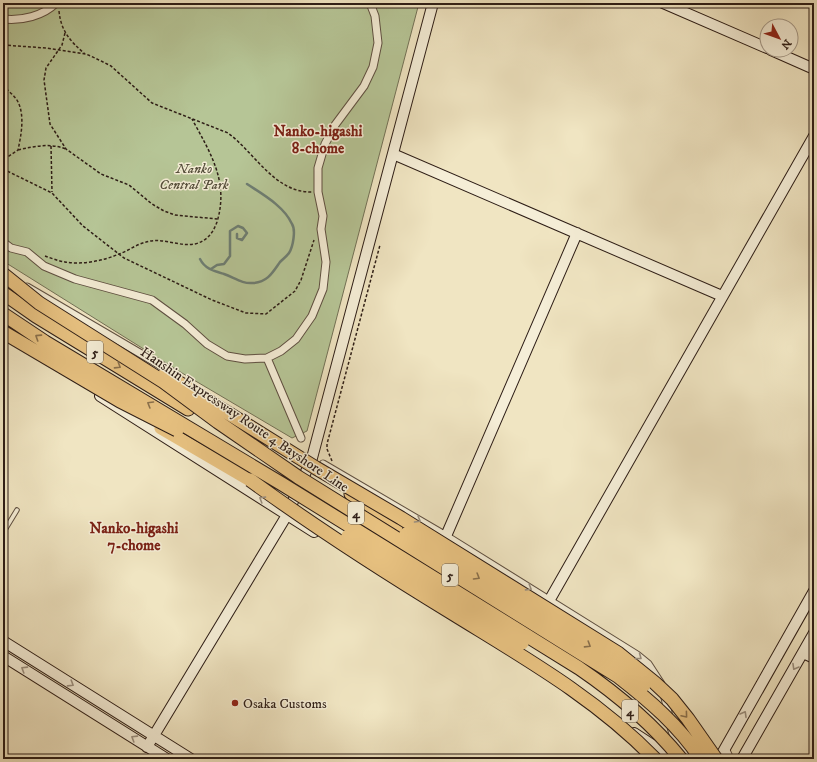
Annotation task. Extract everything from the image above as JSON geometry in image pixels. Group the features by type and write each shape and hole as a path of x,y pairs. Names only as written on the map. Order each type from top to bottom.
{"highway":[{"path":"3,274 85,326 314,463 618,653 672,699 717,759"},
{"name":"Hanshin Expressway Route 4 Bayshore Line","path":"3,274 39,303 164,382 298,477 619,677 644,696 671,721 698,759"},
{"name":"5","path":"3,293 296,479 599,668 652,708 680,737 698,759"},
{"name":"5","path":"3,314 45,342 282,484 572,664 626,703 658,733 681,759"},
{"name":"4","path":"3,332 120,401 229,457 280,487 576,670 634,715 676,759"},
{"path":"94,392 186,442 309,513 549,659 626,703"},
{"path":"314,463 396,527 587,644 626,671 663,703 678,724 698,759"},
{"path":"250,480 304,518 565,684 616,722 655,759"}],"street":[{"path":"3,242 11,248 27,252 44,266 75,279 152,300 185,324 207,344 227,356 245,359 267,358 281,351 296,339 312,316 323,289 326,262 321,229 323,216 318,192 318,168 325,144 335,125 364,86 373,67 378,42 375,16 370,3"},
{"path":"147,746 287,515 314,463 433,3"},
{"path":"662,3 759,45"},
{"path":"3,19 18,19 34,16 57,6"},
{"path":"789,58 814,69"},
{"path":"549,601 814,136"},
{"path":"393,154 722,296"},
{"path":"446,536 577,233"},
{"path":"3,274 246,417"},
{"path":"3,337 94,392 676,759"},
{"path":"267,358 300,438"},
{"path":"260,426 314,463 446,536 637,655 648,664 662,686 672,735 684,752 698,759"},
{"path":"717,759 725,748 814,591"},
{"path":"742,759 814,633"},
{"path":"3,641 190,759"},
{"path":"803,653 814,658"},
{"path":"3,656 167,759"},
{"path":"725,748 730,759"}],"lane":[{"path":"3,533 17,510"}],"path":[{"path":"57,6 60,22 65,34 65,40 46,68 44,80 50,124 66,149 101,174 129,186 152,204 164,211 175,214 217,219"},
{"path":"65,34 86,54"},
{"path":"3,45 86,54 111,66 152,103 228,134 239,141 273,176 288,186 300,192 318,192"},
{"path":"3,85 17,101 22,113 18,150"},
{"path":"27,252 77,263 118,255 147,241 159,240 194,244 204,240 213,233 222,202 219,175 210,151 192,119"},
{"path":"3,160 18,150 36,146 51,146 66,149"},
{"path":"51,146 52,193"},
{"path":"3,169 52,193 84,226 118,255 212,300 246,313 266,314 295,291 301,280 314,240 321,229"},
{"path":"336,464 328,455 327,444 380,245"}],"green space":[{"name":"Nanko Central Park","path":"3,3 419,3 307,431 292,438 182,373 3,261"}],"waterway":[{"path":"200,259 204,265 210,269 242,282 253,283 266,279 289,253 293,243 294,234 293,227 288,218 272,201 247,184"},
{"path":"211,269 217,265 224,264 230,256 230,231 238,226 243,228 247,233 242,240 237,238 237,234"}],"place":[{"name":"Osaka Customs","path":"235,703"}],"district":[{"name":"Nanko-higashi 8-chome","path":"318,140"},
{"name":"Nanko-higashi 7-chome","path":"134,536"}]}
